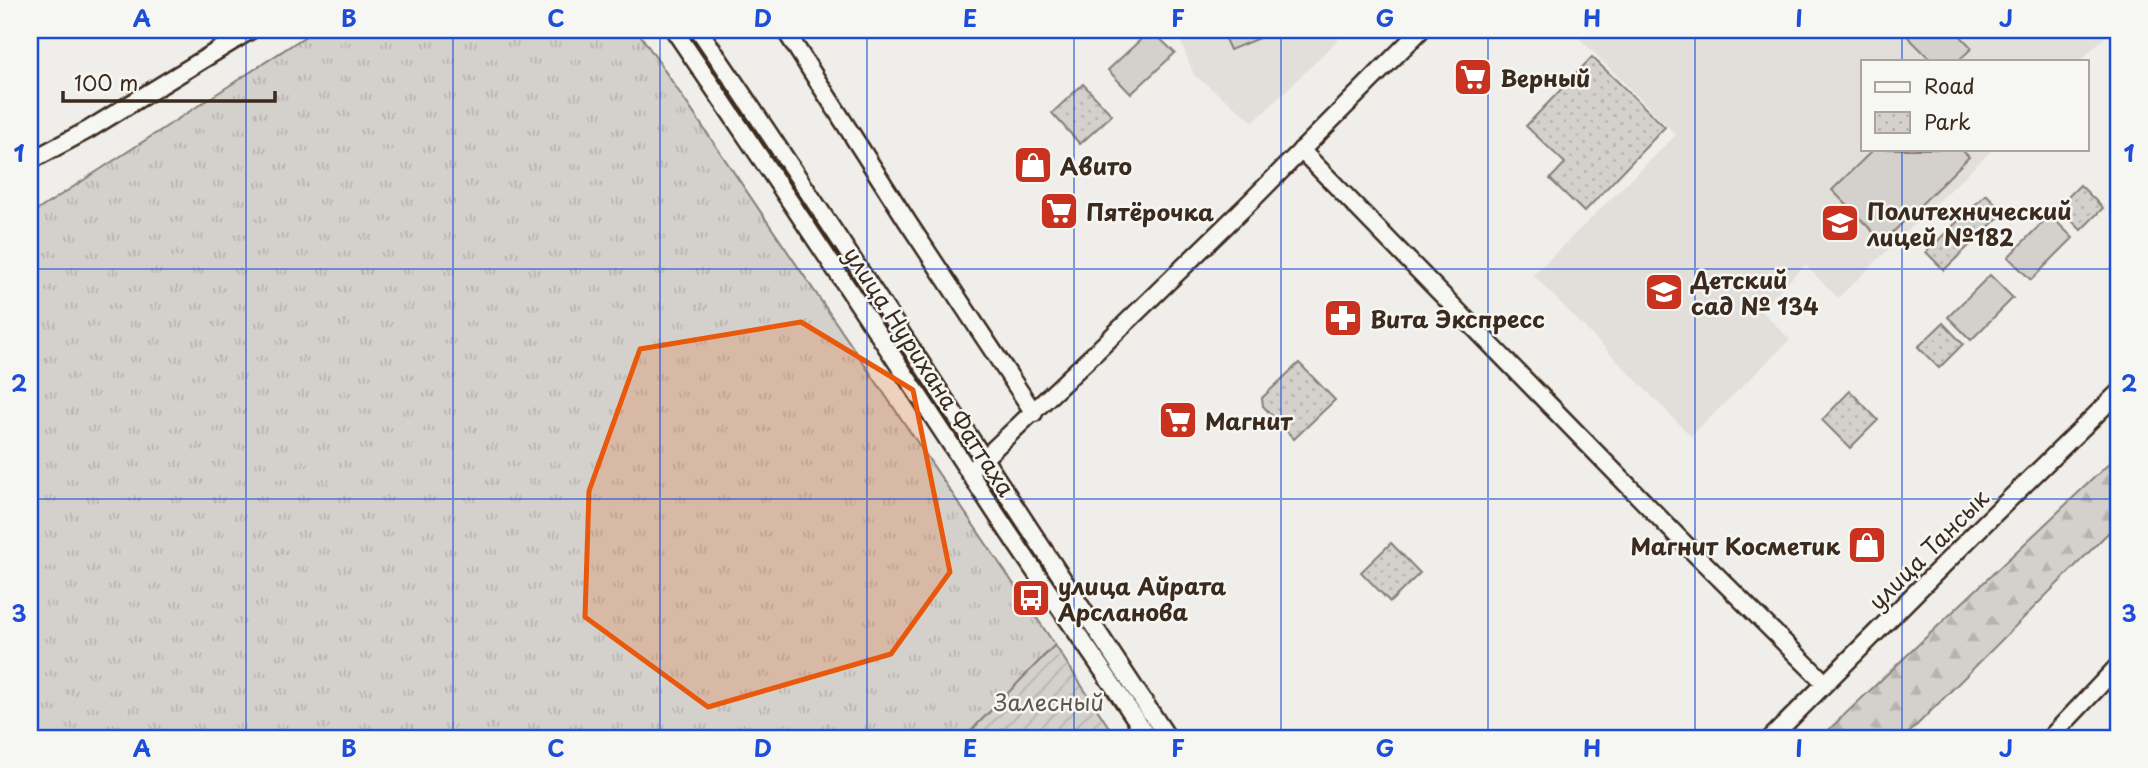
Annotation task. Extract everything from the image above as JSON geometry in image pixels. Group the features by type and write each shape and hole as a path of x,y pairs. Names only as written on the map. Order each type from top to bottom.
{"street":[{"path":"30,161 88,130 251,30"},
{"name":"улица Нурихана Фаттаха","path":"674,30 1148,738"},
{"name":"улица Нурихана Фаттаха","path":"699,30 1168,738"},
{"path":"785,30 1034,413"},
{"path":"970,471 1034,413 1421,30"},
{"path":"1301,150 1825,683"},
{"name":"улица Тансык","path":"1771,738 2118,393"},
{"path":"2050,738 2118,666"}],"highlighted area":[{"path":"801,322 913,390 950,572 891,654 708,707 585,617 589,491 640,349"}],"shaded area":[{"path":"1176,30 1348,30 1254,122 1194,75"},
{"path":"1571,30 2112,30 2081,60 1861,60 1861,150 1992,150 1838,298 1805,265 1760,309 1790,340 1691,436 1533,275 1676,135"}],"green space":[{"path":"315,30 637,30 1055,645 964,738 30,738 30,215"},
{"path":"1151,30 1175,53 1131,94 1108,70"},
{"path":"1221,30 1278,30 1230,50"},
{"path":"1901,30 1955,30 1972,48 1959,60 1931,60"},
{"path":"1592,57 1665,127 1584,212 1550,179 1565,163 1526,126"},
{"path":"1083,84 1112,115 1080,144 1052,113"},
{"path":"1873,150 1962,150 1969,157 1883,242 1832,190"},
{"path":"2080,185 2103,208 2081,230 2058,207"},
{"path":"1986,194 2004,212 1944,270 1926,252"},
{"path":"2050,215 2073,238 2031,280 2008,257"},
{"path":"1990,275 2013,298 1971,340 1948,317"},
{"path":"1943,323 1963,344 1939,368 1918,347"},
{"path":"1299,363 1335,400 1294,439 1263,406 1262,398"},
{"path":"1850,391 1878,420 1850,448 1822,420"},
{"path":"2118,455 2118,523 1904,738 1820,738"},
{"path":"1391,543 1420,573 1390,602 1361,572"},
{"name":"Залесный","path":"1055,645 1116,738 964,738"}],"place":[{"name":"Верный","path":"1473,77"},
{"name":"Авито","path":"1033,165"},
{"name":"Пятёрочка","path":"1059,211"},
{"name":"Политехнический лицей №182","path":"1840,223"},
{"name":"Детский сад № 134","path":"1664,292"},
{"name":"Вита Экспресс","path":"1343,318"},
{"name":"Магнит","path":"1178,420"},
{"name":"Магнит Косметик","path":"1867,545"},
{"name":"улица Айрата Арсланова","path":"1031,598"}]}
